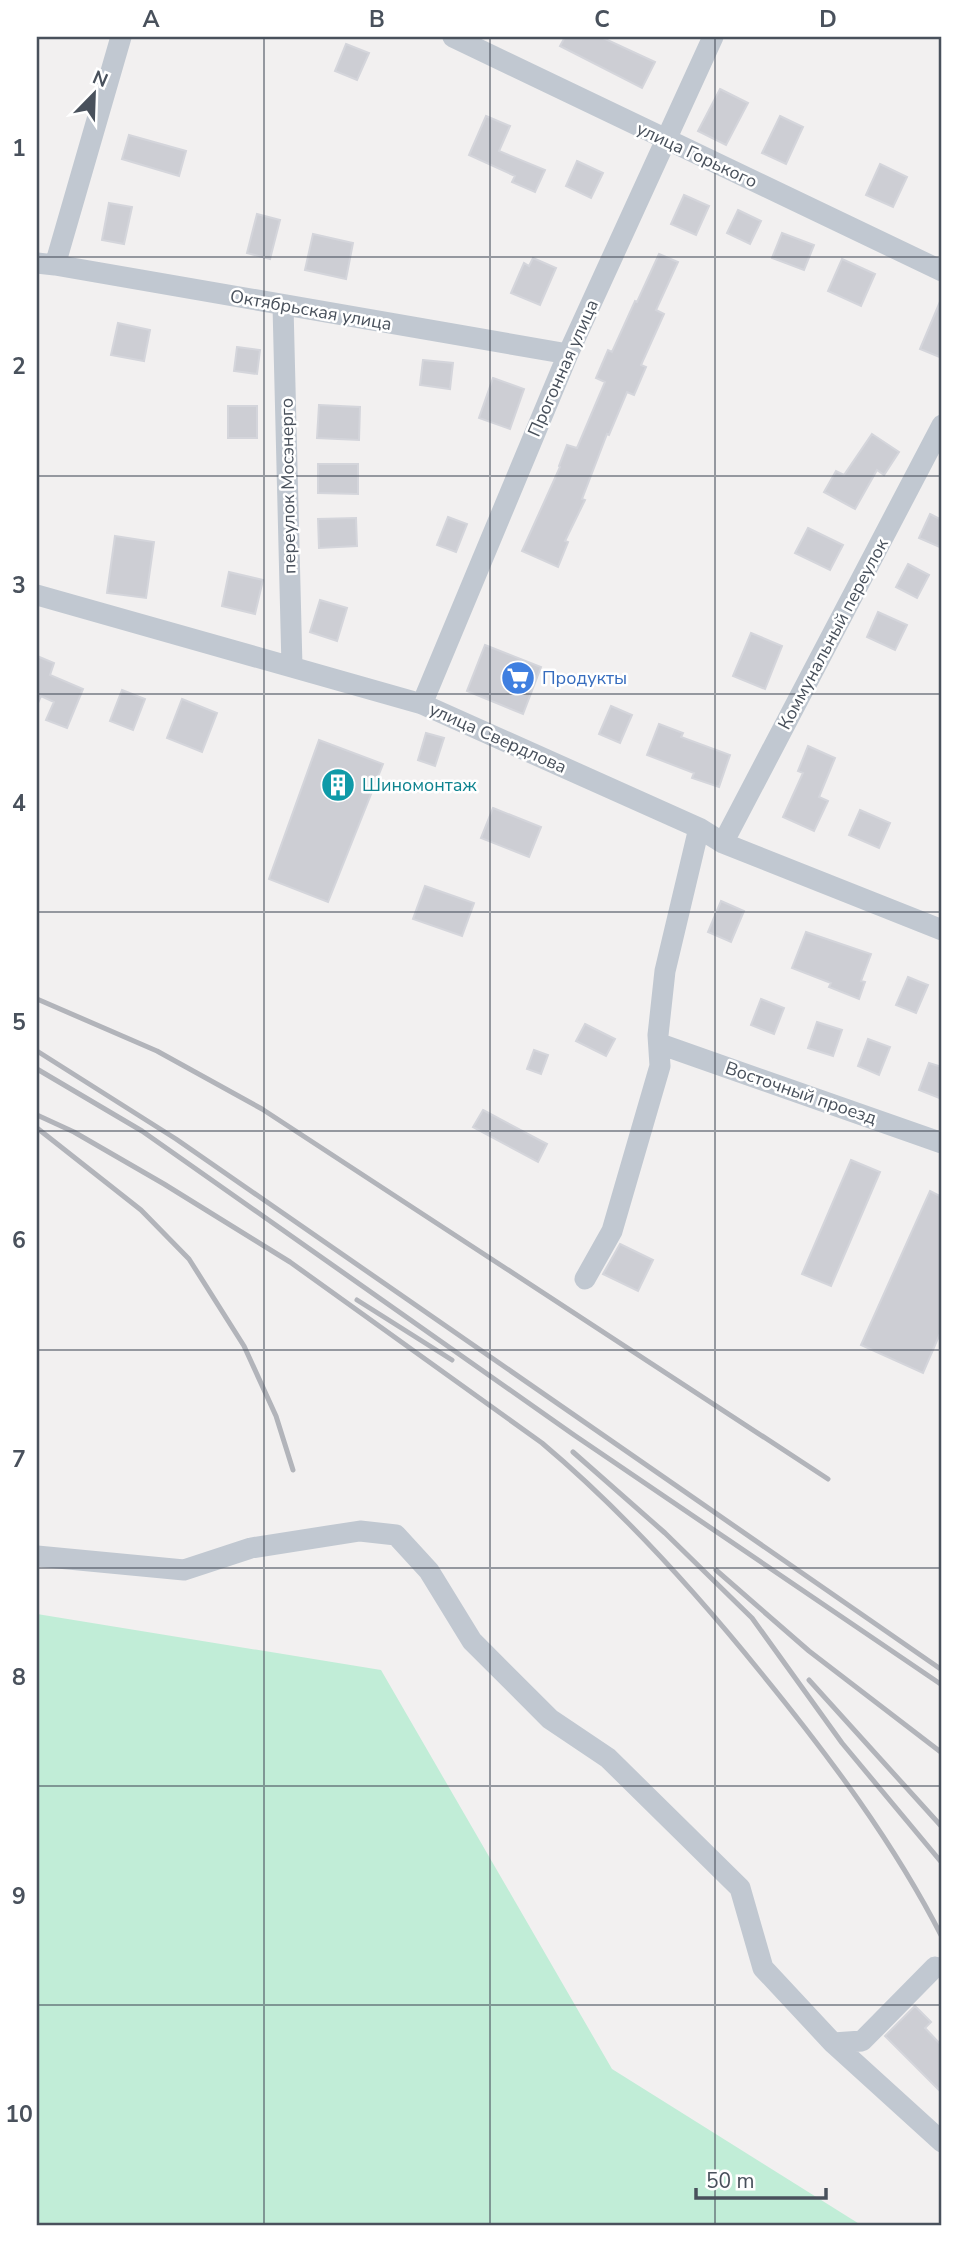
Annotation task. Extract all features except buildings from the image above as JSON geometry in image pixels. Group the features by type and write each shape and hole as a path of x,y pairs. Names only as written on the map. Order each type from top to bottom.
{"street":[{"path":"46,264 121,37"},
{"name":"улица Горького","path":"453,37 942,271"},
{"name":"Прогонная улица","path":"422,704 568,354 712,37"},
{"name":"Октябрьская улица","path":"46,264 568,354"},
{"name":"переулок Мосэнерго","path":"283,306 292,667"},
{"name":"Коммунальный переулок","path":"723,843 942,425"},
{"name":"улица Свердлова","path":"37,595 422,704 699,828 723,843 942,930"},
{"path":"585,1279 612,1231 660,1066 658,1035 664,971 699,828"},
{"name":"Восточный проезд","path":"660,1044 942,1143"},
{"path":"37,1556 184,1570 251,1548 360,1531 396,1535 429,1572 472,1641 550,1720 608,1758 740,1888 763,1968 833,2043 942,2142"},
{"path":"833,2043 862,2041 935,1967"}],"green space":[{"path":"37,1614 381,1670 612,2069 861,2225 37,2225"}],"railway":[{"path":"37,999 157,1051 262,1109 828,1479"},
{"path":"37,1051 176,1139 942,1670"},
{"path":"37,1069 142,1131 574,1435 942,1685"},
{"path":"37,1115 74,1132 164,1184 290,1262 542,1443 572,1469 685,1583 787,1705 882,1834 942,1937"},
{"path":"37,1128 141,1210 189,1259 244,1346 276,1416 293,1470"},
{"path":"357,1300 452,1360"},
{"path":"573,1452 665,1533 752,1618 842,1743 942,1863"},
{"path":"716,1570 809,1651 942,1753"},
{"path":"809,1680 942,1827"}],"place":[{"name":"Продукты","path":"518,678"},
{"name":"Шиномонтаж","path":"338,785"}]}
